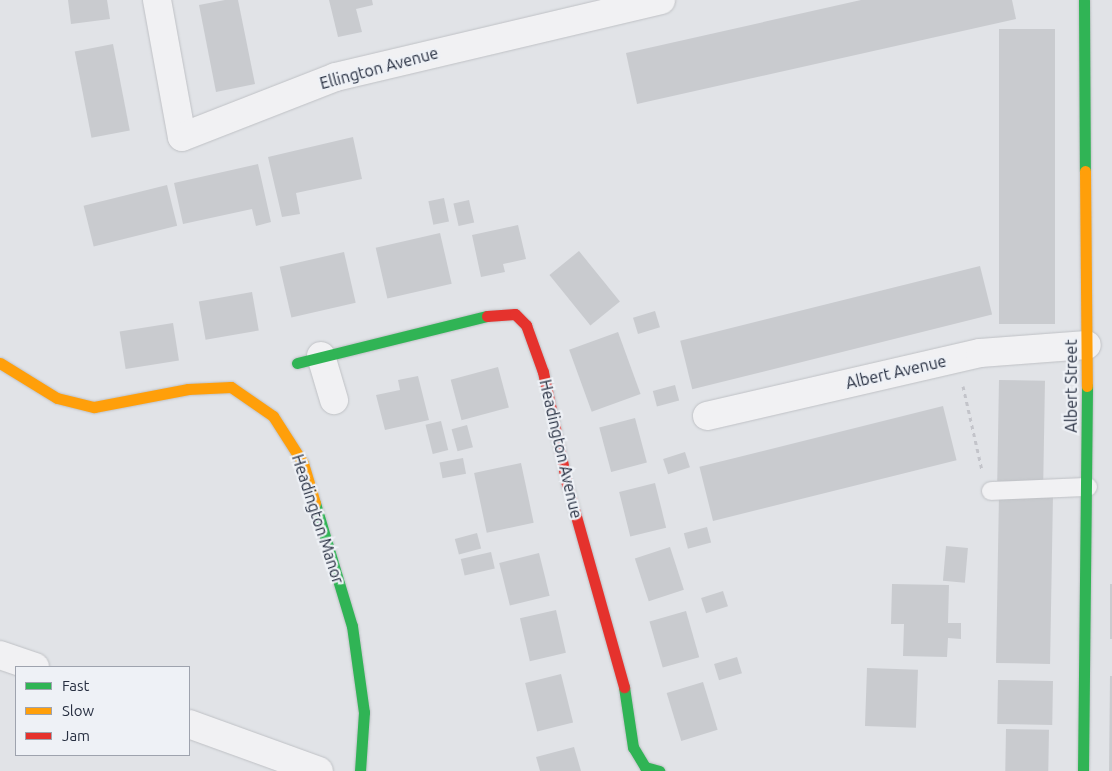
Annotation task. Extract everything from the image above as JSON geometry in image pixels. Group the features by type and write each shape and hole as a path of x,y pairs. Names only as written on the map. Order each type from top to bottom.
{"street":[{"name":"Ellington Avenue","path":"157,0 182,137 336,77 621,4"},
{"path":"621,4 661,0"},
{"name":"Albert Street","path":"1083,771 1088,486 1084,0"},
{"name":"Headington Avenue","path":"334,400 309,359 501,313 515,314 526,325 543,372 567,484 624,686 633,747 645,767 659,771"},
{"name":"Albert Avenue","path":"707,416 1000,350 1087,345"},
{"name":"Headington Manor","path":"0,363 57,398 94,408 188,389 231,387 273,416 303,463 352,626 364,712 360,771"},
{"path":"0,655 32,666"},
{"path":"190,724 318,771"}],"lane":[{"path":"991,491 1088,486"}],"path":[{"path":"958,358 978,458 991,491"}],"building":[{"path":"68,0 107,0 110,19 71,24"},
{"path":"225,0 238,0 255,84 216,92 199,5"},
{"path":"329,0 372,0 373,5 356,9 362,32 338,37"},
{"path":"861,0 1012,0 1016,19 637,104 626,53"},
{"path":"999,29 1055,29 1055,324 999,324"},
{"path":"113,44 130,130 92,138 75,51"},
{"path":"353,137 362,179 296,193 300,214 282,217 268,157"},
{"path":"258,164 271,222 256,226 252,209 183,224 174,183"},
{"path":"167,185 177,226 94,247 84,206"},
{"path":"444,198 449,221 433,225 428,201"},
{"path":"469,200 474,222 459,226 453,204"},
{"path":"518,225 526,259 503,264 505,272 481,277 472,235"},
{"path":"440,233 452,284 387,299 376,248"},
{"path":"579,251 620,302 590,325 549,275"},
{"path":"344,252 356,303 291,318 280,267"},
{"path":"980,266 992,315 692,389 680,341"},
{"path":"252,292 259,330 206,340 199,301"},
{"path":"655,311 660,327 638,334 633,318"},
{"path":"173,323 179,361 126,369 120,331"},
{"path":"618,332 641,394 592,412 569,350"},
{"path":"498,367 509,408 462,420 451,380"},
{"path":"418,376 429,420 385,430 376,395 400,390 398,380"},
{"path":"999,380 1045,381 1043,482 997,481"},
{"path":"675,385 679,400 657,406 653,391"},
{"path":"943,406 957,460 713,521 699,467"},
{"path":"635,418 647,462 611,472 599,428"},
{"path":"441,421 448,450 433,454 425,425"},
{"path":"467,425 473,447 457,451 452,429"},
{"path":"685,452 690,467 668,474 663,459"},
{"path":"463,458 466,474 442,478 439,463"},
{"path":"521,463 534,523 487,533 474,473"},
{"path":"655,483 666,528 630,537 619,492"},
{"path":"999,494 1053,495 1050,664 996,663"},
{"path":"707,527 711,542 688,549 684,533"},
{"path":"477,533 481,548 459,554 455,539"},
{"path":"946,546 968,548 965,583 943,581"},
{"path":"670,547 684,590 649,601 635,558"},
{"path":"491,552 495,569 465,576 461,559"},
{"path":"539,553 550,596 510,606 499,563"},
{"path":"892,584 949,585 948,623 961,623 961,639 948,638 947,657 903,656 904,624 891,624"},
{"path":"1110,584 1112,584 1112,639 1110,639"},
{"path":"723,591 728,606 706,613 701,598"},
{"path":"556,610 566,653 530,661 520,618"},
{"path":"686,611 699,657 663,668 649,621"},
{"path":"737,657 742,673 719,680 714,664"},
{"path":"867,668 918,670 916,728 865,726"},
{"path":"561,674 573,723 537,731 525,683"},
{"path":"1110,676 1112,676 1112,771 1109,771"},
{"path":"998,680 1053,681 1052,725 997,724"},
{"path":"703,682 718,730 681,741 667,693"},
{"path":"1006,729 1049,730 1048,771 1005,771"},
{"path":"574,747 581,771 540,771 536,757"}],"traffic: fast":[{"path":"1084,0 1085,171"},
{"path":"297,363 487,316"},
{"path":"1083,771 1087,386"},
{"path":"315,503 352,626 364,712 360,771"},
{"path":"624,687 633,747 645,767 659,771"}],"traffic: slow":[{"path":"1085,171 1087,386"},
{"path":"0,363 57,398 94,407 188,389 231,387 273,416 303,463 315,503"}],"traffic: jam":[{"path":"487,316 515,314 526,325 543,372 567,484 624,687"}]}
